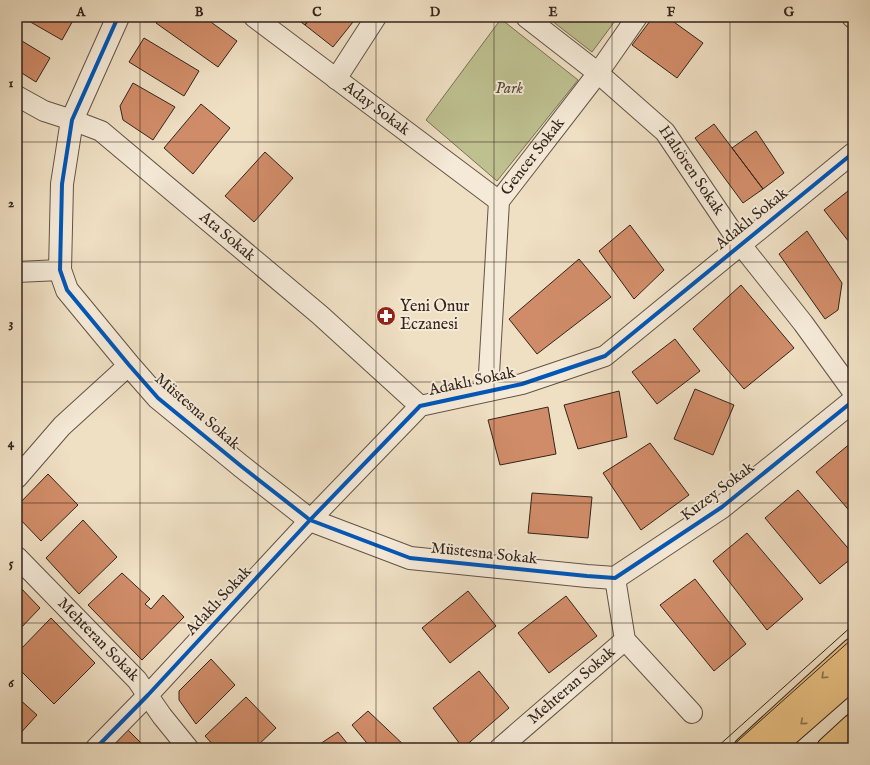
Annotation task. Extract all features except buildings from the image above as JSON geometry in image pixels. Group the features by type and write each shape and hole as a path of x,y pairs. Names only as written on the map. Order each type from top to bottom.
{"main road":[{"path":"745,748 853,649"},
{"path":"773,748 853,678"},
{"path":"828,748 853,725"}],"street":[{"name":"Müstesna Sokak","path":"118,17 72,120 62,184 60,270 67,290 158,398 310,520 410,558 615,578"},
{"name":"Aday Sokak","path":"254,17 499,202"},
{"path":"336,79 376,17"},
{"name":"Halıören Sokak","path":"526,17 598,73 665,132 741,244 803,323 853,392"},
{"name":"Gencer Sokak","path":"488,391 499,202 598,73 637,17"},
{"name":"Ata Sokak","path":"17,96 44,111 102,131 320,315 420,406"},
{"name":"Adaklı Sokak","path":"96,748 148,695 310,520 420,406 522,384 605,356 853,153"},
{"path":"17,272 60,270"},
{"path":"17,478 62,426 129,365"},
{"name":"Kuzey Sokak","path":"615,578 722,507 853,401"},
{"name":"Mehteran Sokak","path":"17,557 137,680 162,716 188,748"},
{"path":"615,578 625,640 692,713"},
{"name":"Mehteran Sokak","path":"500,748 625,640"}],"green space":[{"path":"547,17 618,17 592,52"},
{"name":"Park","path":"501,19 578,80 497,181 426,120"}],"tram line":[{"path":"716,748 853,625"},
{"path":"730,748 853,638"}],"cycle path":[{"path":"118,17 72,120 62,184 60,270 67,290 158,398 310,520 410,558 615,578 722,507 853,401"},
{"path":"96,748 148,695 310,520 420,406 522,384 605,356 853,153"}],"place":[{"name":"Yeni Onur Eczanesi","path":"386,316"}]}
